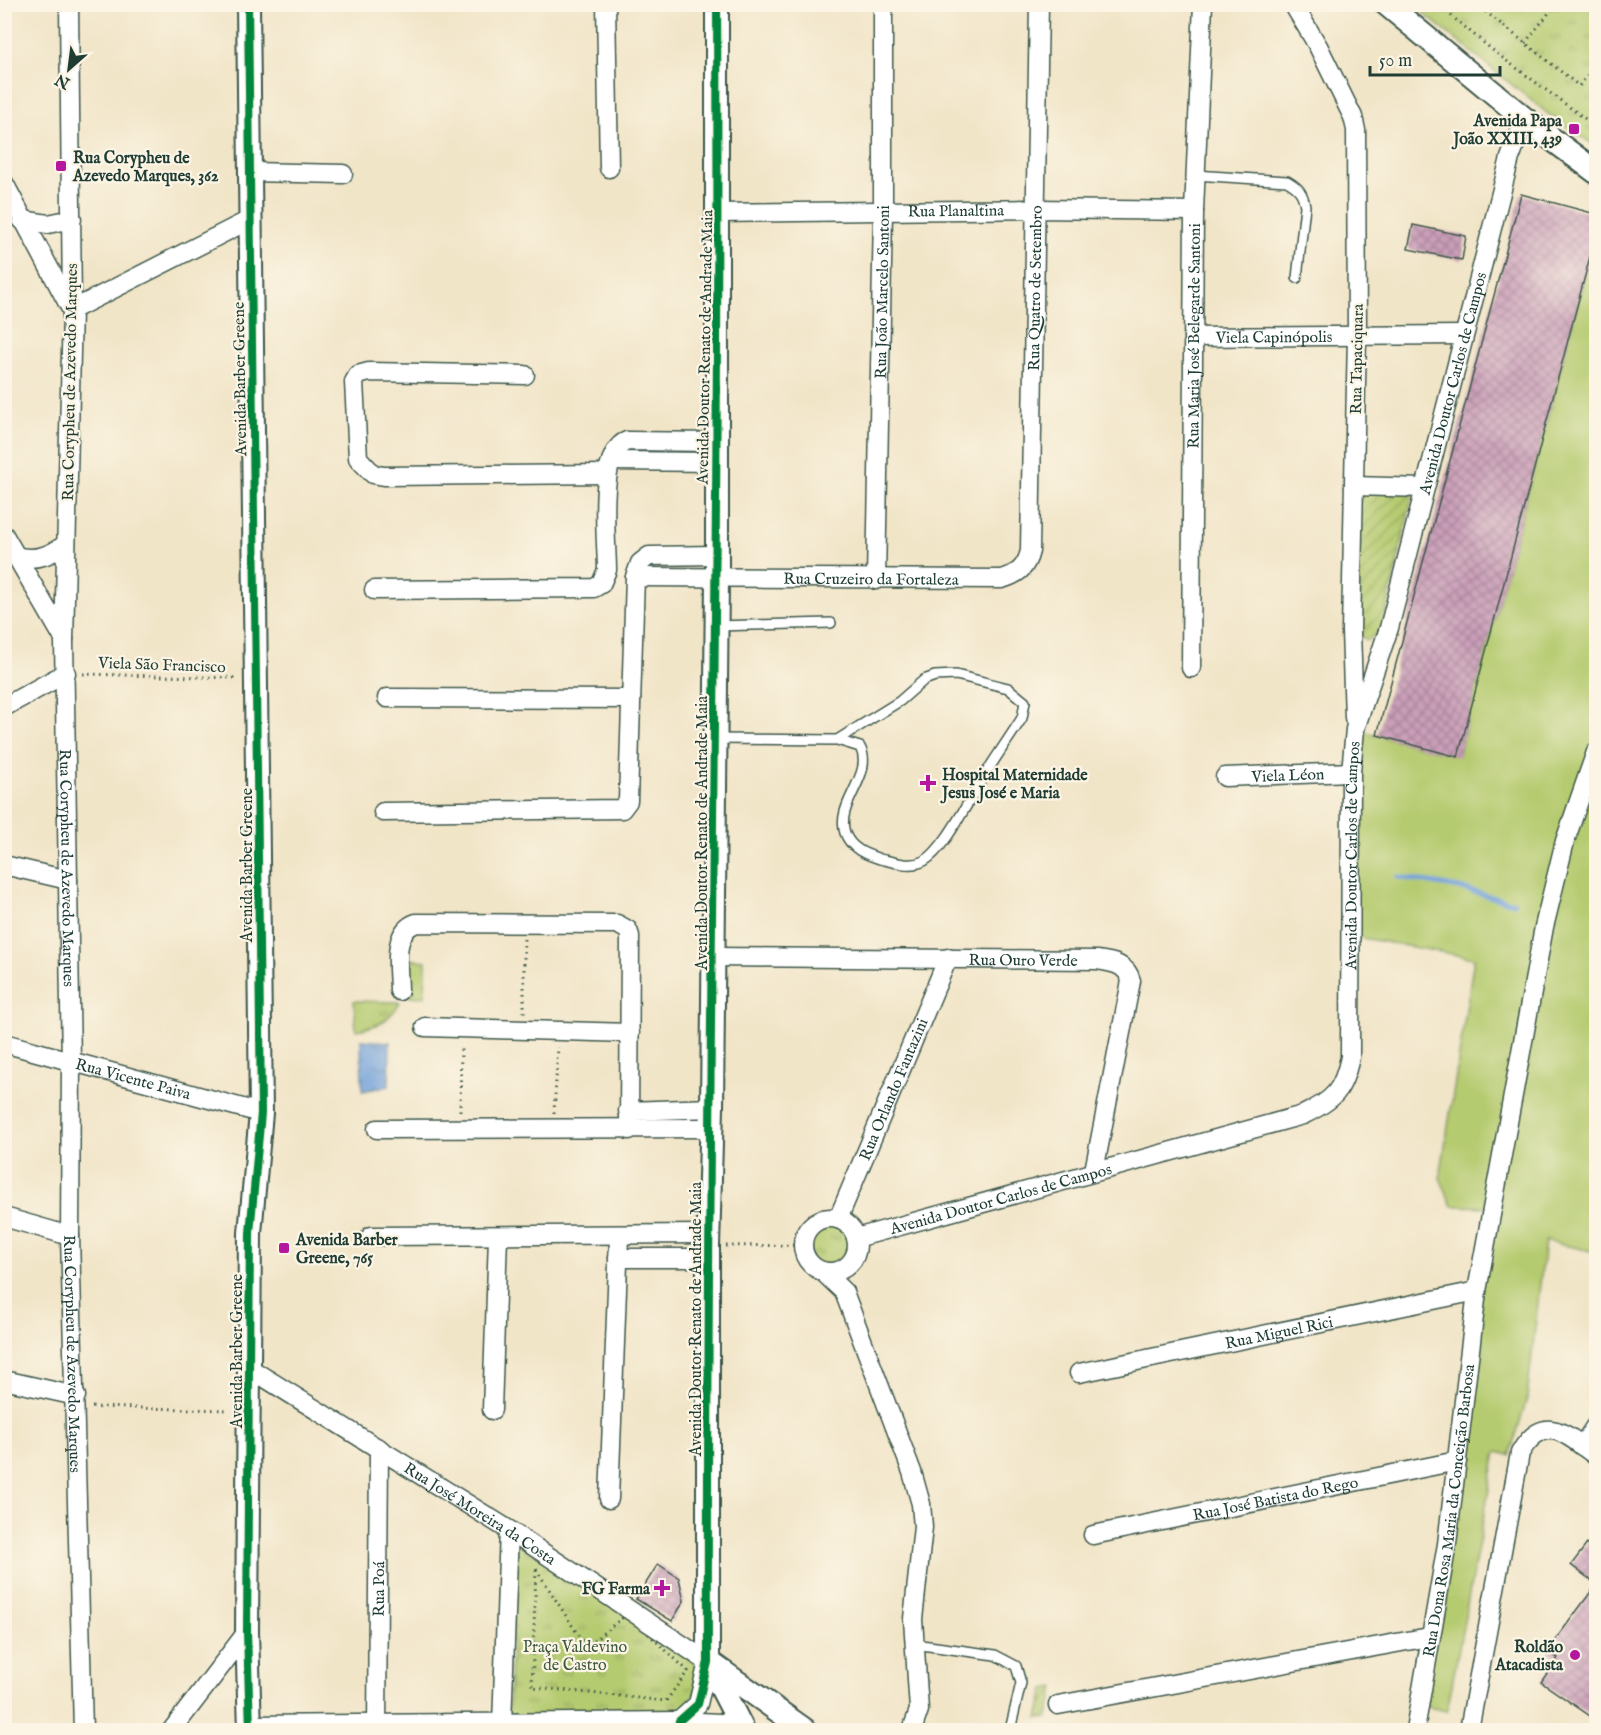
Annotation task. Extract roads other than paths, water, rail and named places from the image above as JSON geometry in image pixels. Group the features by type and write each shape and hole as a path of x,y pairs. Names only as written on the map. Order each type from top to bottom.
{"street":[{"name":"Rua Corypheu de Azevedo Marques","path":"69,4 72,310 64,641 71,1063 70,1236 83,1731"},
{"name":"Avenida Barber Greene","path":"248,4 249,220 258,679 261,1113 250,1233 248,1632 250,1728"},
{"path":"606,4 609,168"},
{"name":"Avenida Doutor Renato de Andrade Maia","path":"708,1662 708,1246 714,957 719,213 717,4"},
{"name":"Rua João Marcelo Santoni","path":"876,580 883,212 884,4"},
{"name":"Rua Quatro de Setembro","path":"1021,570 1030,551 1040,4"},
{"name":"Rua Maria José Belegarde Santoni","path":"1191,668 1194,211 1203,4"},
{"name":"Rua Tapaciquara","path":"1293,4 1318,46 1355,124 1357,334 1351,631 1355,729"},
{"path":"1386,4 1527,127 1596,172"},
{"name":"Avenida Doutor Carlos de Campos","path":"856,1238 1303,1115 1326,1104 1338,1091 1346,1077 1350,1057 1351,772 1355,729 1389,628 1510,158 1527,127"},
{"path":"250,172 343,174"},
{"path":"4,183 72,310 249,220"},
{"name":"Rua Planaltina","path":"719,213 1037,209 1194,211"},
{"path":"22,220 48,224 72,219"},
{"name":"Viela Capinópolis","path":"1193,337 1463,335"},
{"path":"525,375 369,372 358,375 354,382 358,458 374,474 384,476 609,468"},
{"path":"374,591 594,588 601,584 607,570 609,468 616,448 627,441 716,452"},
{"path":"1354,486 1424,488"},
{"path":"4,535 64,641"},
{"path":"15,556 29,559 43,558 66,544"},
{"path":"383,812 622,809 628,801 635,577 640,563 648,556 716,555"},
{"name":"Rua Cruzeiro da Fortaleza","path":"635,577 1002,579 1021,570"},
{"path":"1351,631 1369,642 1379,639 1389,628"},
{"path":"4,707 66,673"},
{"path":"387,698 631,699"},
{"name":"Rua Dona Rosa Maria da Conceição Barbosa","path":"1415,1731 1429,1637 1447,1544 1477,1291 1551,890 1596,752"},
{"name":"Viela Léon","path":"1225,777 1351,772"},
{"path":"4,865 68,880"},
{"path":"399,991 399,937 409,926 416,923 617,924 628,930 630,936 628,1130"},
{"name":"Rua Ouro Verde","path":"714,957 948,958 1111,962 1129,973 1131,981 1094,1171"},
{"name":"Rua Orlando Fantazini","path":"838,1219 948,958"},
{"path":"425,1027 630,1033"},
{"name":"Rua Vicente Paiva","path":"4,1043 261,1113"},
{"path":"628,1111 712,1118"},
{"path":"377,1129 628,1130 712,1118"},
{"path":"4,1216 70,1236"},
{"path":"844,1292 856,1238 852,1230 838,1219 830,1218 814,1223 804,1236 803,1245 808,1261 822,1270 844,1292 912,1472 921,1504 923,1527 913,1619 913,1644 920,1710 912,1731"},
{"path":"371,1236 619,1237 708,1246"},
{"path":"492,1410 498,1237"},
{"path":"609,1499 619,1237"},
{"path":"618,1258 708,1246"},
{"path":"822,1270 840,1270 853,1258"},
{"name":"Rua Miguel Rici","path":"1079,1373 1477,1291"},
{"name":"Rua José Moreira da Costa","path":"249,1368 509,1530 708,1662"},
{"path":"4,1380 76,1401"},
{"path":"1469,1731 1515,1469 1527,1441 1537,1432 1557,1430 1589,1451 1596,1423"},
{"name":"Rua Poá","path":"377,1728 379,1448"},
{"name":"Rua José Batista do Rego","path":"1093,1535 1457,1461"},
{"path":"502,1724 509,1530"},
{"path":"172,1731 248,1632"},
{"path":"1058,1705 1429,1637"},
{"path":"679,1721 698,1704 708,1662"},
{"path":"708,1662 741,1727"},
{"path":"708,1662 805,1731"},
{"path":"250,1728 377,1728 679,1721 741,1727"}],"lane":[{"path":"1195,175 1287,181 1304,195 1305,206 1297,278"},
{"path":"716,626 831,623"},
{"path":"715,739 837,740 860,747 864,755 864,764 843,820 845,832 851,845 864,854 907,865 925,861 948,836 1022,718 1025,702 1008,688 956,675 935,676 924,680 900,701 837,740"},
{"path":"913,1644 995,1656 1016,1666 1021,1683 1010,1731"}],"water":[{"path":"361,1040 390,1042 389,1086 362,1091"}],"waterway":[{"path":"1398,877 1459,888 1514,903"}],"place":[{"name":"Avenida Papa João XXIII, 439","path":"1574,129"},
{"name":"Rua Corypheu de Azevedo Marques, 362","path":"61,166"},
{"name":"Hospital Maternidade Jesus José e Maria","path":"928,783"},
{"name":"Avenida Barber Greene, 765","path":"284,1248"},
{"name":"FG Farma","path":"662,1588"},
{"name":"Roldão Atacadista","path":"1575,1655"}],"park label":[{"name":"Praça Valdevino de Castro","path":"575,1655"}]}
